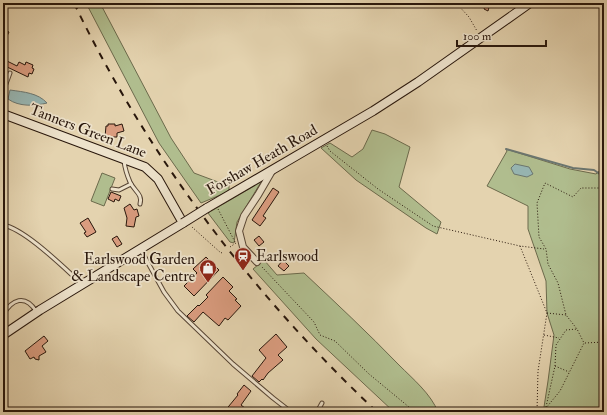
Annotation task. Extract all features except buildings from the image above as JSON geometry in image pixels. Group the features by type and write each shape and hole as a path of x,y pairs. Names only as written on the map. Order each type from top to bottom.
{"street":[{"name":"Forshaw Heath Road","path":"5,330 37,313 82,284 186,223 207,208 373,111 418,82 530,3"},
{"name":"Tanners Green Lane","path":"3,114 145,167 154,174 186,223"},
{"path":"257,262 243,247 238,231 244,216 273,169"}],"lane":[{"path":"3,92 10,73"},
{"path":"3,79 7,81"},
{"path":"124,159 125,170 131,184 140,194 140,204"},
{"path":"112,189 119,190 131,184"},
{"path":"3,224 12,227 30,239 82,284"},
{"path":"140,249 164,292 178,311 233,364 291,412"},
{"path":"3,315 14,303 22,300 28,302 37,313"},
{"path":"317,412 322,403"}],"path":[{"path":"456,3 469,17 478,31 473,35"},
{"path":"323,141 330,151 378,189 433,226 520,246 546,249"},
{"path":"584,343 577,329 566,315 558,282 548,264 546,249 539,237 537,203 545,183 573,197 581,188 600,188 604,194"},
{"path":"216,206 235,243 230,246"},
{"path":"186,223 220,253 223,252"},
{"path":"520,246 547,313 538,371 537,412"},
{"path":"257,262 314,322 320,335 335,341 369,374 415,412"},
{"path":"547,313 566,315"},
{"path":"546,412 555,366 556,345 566,330 577,329"},
{"path":"544,335 560,338"},
{"path":"584,343 604,342"},
{"path":"546,408 560,390 584,343"},
{"path":"555,366 569,372"}],"green space":[{"path":"86,3 100,3 171,138 194,173 218,182 229,184 229,190 225,193 201,203 159,143"},
{"path":"372,130 385,134 410,147 399,187 441,222 437,234 356,180 321,148 330,143 352,157 363,149"},
{"path":"506,149 570,169 596,174 604,167 604,412 540,412 544,407 554,335 547,313 546,281 528,229 528,206 487,186 507,151"},
{"path":"102,173 115,178 104,206 91,201"},
{"path":"261,182 237,222 234,243 230,242 208,213"},
{"path":"264,260 277,275 304,273 416,381 431,399 438,412 394,412 316,339 253,269"}],"water":[{"path":"10,90 35,95 47,103 22,105 12,102 8,99"},
{"path":"515,164 529,167 533,174 527,177 514,174 511,168"}],"waterway":[{"path":"506,149 573,168 594,170 604,177"}],"railway":[{"path":"74,3 103,60 135,115 170,169 207,221 246,272 288,320 331,367 377,412"}],"place":[{"name":"Earlswood","path":"243,271"},
{"name":"Earlswood Garden & Landscape Centre","path":"208,283"}]}
